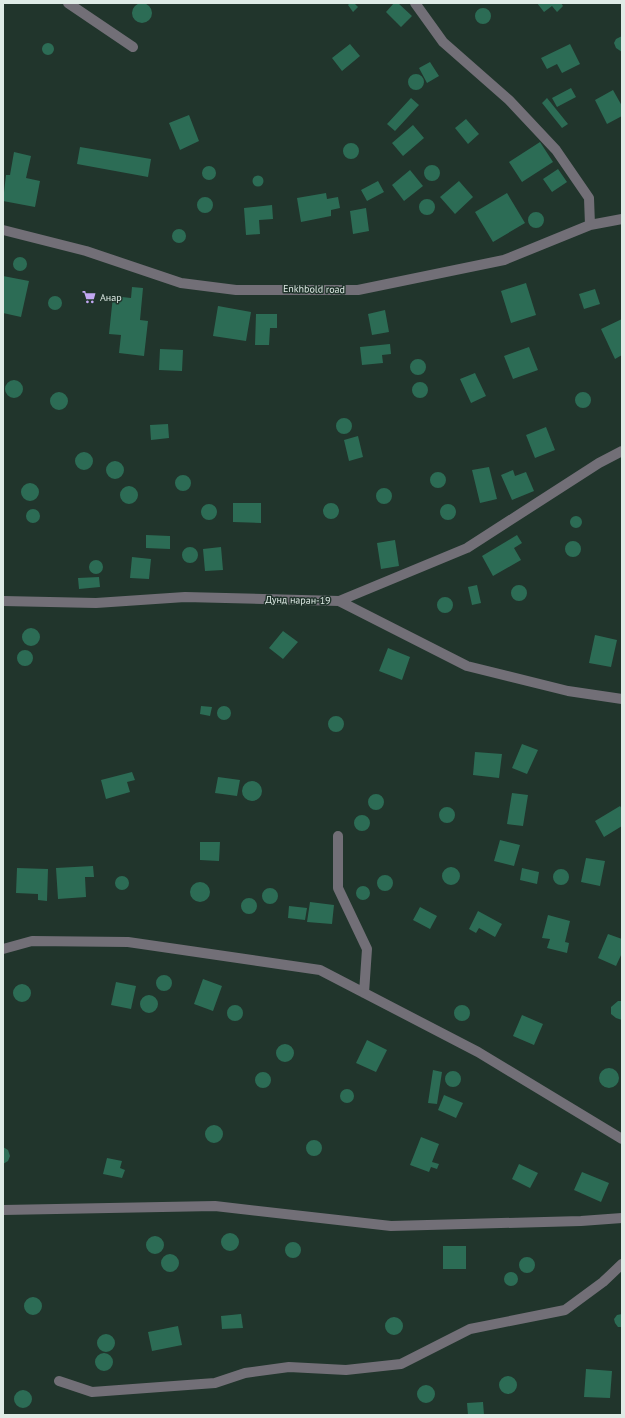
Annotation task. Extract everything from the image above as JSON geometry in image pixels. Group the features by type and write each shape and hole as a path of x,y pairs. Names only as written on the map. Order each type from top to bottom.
{"street":[{"path":"68,3 133,47"},
{"path":"415,3 443,42 509,100 556,150 589,198 590,225"},
{"name":"Enkhbold road","path":"3,230 86,251 181,283 236,290 358,290 504,260 590,225 622,219"},
{"path":"339,600 467,548 599,463 622,450"},
{"name":"Дунд наран-19","path":"3,601 96,603 185,597 339,600 466,666 568,691 622,699"},
{"path":"338,836 338,888 367,949 364,993"},
{"path":"4,948 32,941 128,942 320,970 478,1052 622,1139"},
{"path":"3,1210 215,1206 391,1226 581,1221 622,1218"},
{"path":"59,1381 92,1392 215,1383 245,1373 289,1367 346,1370 402,1364 470,1329 565,1310 603,1282 622,1264"}],"building":[{"path":"138,3 146,3 152,9 152,17 146,23 138,23 132,17 132,9"},
{"path":"350,3 354,3 358,7 353,12 348,5"},
{"path":"394,3 398,3 412,16 401,27 386,12"},
{"path":"537,3 561,3 563,6 557,12 552,6 544,12"},
{"path":"483,8 489,10 491,16 489,22 483,24 477,22 475,16 477,10"},
{"path":"622,36 622,52 616,48 614,43 616,39"},
{"path":"48,43 52,45 54,49 52,53 48,55 44,53 42,49 44,45"},
{"path":"350,44 360,56 342,71 332,58"},
{"path":"570,44 580,64 562,73 557,64 547,69 541,58"},
{"path":"430,62 439,76 427,83 419,68"},
{"path":"416,74 422,76 424,82 422,88 416,90 410,88 408,82 410,76"},
{"path":"571,88 576,97 557,107 552,98"},
{"path":"613,90 622,106 622,116 607,124 595,100"},
{"path":"411,98 419,105 395,131 387,124"},
{"path":"547,98 568,124 562,128 542,103"},
{"path":"189,115 199,141 180,150 169,123"},
{"path":"466,119 479,134 468,144 455,128"},
{"path":"413,125 424,138 403,156 392,143"},
{"path":"540,142 553,162 522,182 509,162"},
{"path":"351,143 357,145 359,151 357,157 351,159 345,157 343,151 345,145"},
{"path":"80,147 151,159 148,177 77,164"},
{"path":"14,152 31,156 26,178 40,181 35,207 3,201 6,175 10,175"},
{"path":"432,165 438,167 440,173 438,179 432,181 426,179 424,173 426,167"},
{"path":"206,166 212,166 216,170 216,176 212,180 206,180 202,176 202,170"},
{"path":"558,169 567,182 552,192 543,179"},
{"path":"410,170 423,186 404,201 392,185"},
{"path":"258,175 262,177 264,181 262,185 258,187 254,185 252,181 254,177"},
{"path":"378,181 384,192 367,201 361,190"},
{"path":"459,181 473,197 455,214 440,197"},
{"path":"326,193 327,199 338,197 340,208 331,210 331,216 301,222 297,198"},
{"path":"507,193 525,223 493,242 475,212"},
{"path":"202,197 208,197 213,202 211,211 208,213 202,213 197,208 197,202"},
{"path":"427,199 433,201 435,207 433,213 427,215 421,213 419,207 421,201"},
{"path":"272,205 273,219 259,220 260,234 246,235 244,208"},
{"path":"366,208 369,231 353,234 350,211"},
{"path":"536,212 542,214 544,220 542,226 536,228 530,226 528,220 530,214"},
{"path":"176,229 182,229 186,233 186,239 182,243 176,243 172,239 172,233"},
{"path":"17,257 23,257 27,261 27,267 23,271 17,271 13,267 13,261"},
{"path":"3,276 29,281 21,317 3,313"},
{"path":"526,283 536,315 511,323 501,291"},
{"path":"132,287 143,288 140,320 148,321 144,356 119,353 121,335 109,334 113,296 131,298"},
{"path":"595,289 600,304 584,309 579,294"},
{"path":"55,296 60,298 62,303 60,308 55,310 50,308 48,303 50,298"},
{"path":"218,306 251,312 246,341 213,336"},
{"path":"385,310 389,332 372,335 368,314"},
{"path":"256,314 277,314 277,328 270,328 269,345 255,345"},
{"path":"622,319 622,355 615,359 601,329"},
{"path":"390,344 391,354 382,355 383,363 362,365 360,347"},
{"path":"529,347 538,370 513,379 504,356"},
{"path":"160,349 183,350 182,371 159,370"},
{"path":"418,359 424,361 426,367 424,373 418,375 412,373 410,367 412,361"},
{"path":"475,373 486,396 471,403 460,379"},
{"path":"14,380 20,383 23,389 20,395 14,398 8,395 5,389 8,383"},
{"path":"420,382 426,384 428,390 426,396 420,398 414,396 412,390 414,384"},
{"path":"59,392 65,395 68,401 65,407 59,410 53,407 50,401 53,395"},
{"path":"583,392 589,394 591,400 589,406 583,408 577,406 575,400 577,394"},
{"path":"344,418 350,420 352,426 350,432 344,434 338,432 336,426 338,420"},
{"path":"168,424 169,438 151,440 150,425"},
{"path":"546,427 555,450 535,458 526,435"},
{"path":"358,436 363,457 349,461 344,440"},
{"path":"80,452 88,452 93,457 91,468 88,470 80,470 75,465 75,457"},
{"path":"115,461 121,464 124,470 121,476 115,479 109,476 106,470 109,464"},
{"path":"489,467 497,499 480,503 472,470"},
{"path":"513,470 515,476 526,472 534,491 512,500 501,475"},
{"path":"438,472 444,474 446,480 444,486 438,488 432,486 430,480 432,474"},
{"path":"180,475 186,475 191,480 189,489 186,491 180,491 175,486 175,480"},
{"path":"30,483 36,486 39,492 36,498 30,501 24,498 21,492 24,486"},
{"path":"129,486 135,489 138,495 135,501 129,504 123,501 120,495 123,489"},
{"path":"384,488 390,490 392,496 390,502 384,504 378,502 376,496 378,490"},
{"path":"233,503 261,503 261,523 233,522"},
{"path":"331,503 337,505 339,511 337,517 331,519 325,517 323,511 325,505"},
{"path":"209,504 215,506 217,512 215,518 209,520 203,518 201,512 203,506"},
{"path":"448,504 454,506 456,512 454,518 448,520 442,518 440,512 442,506"},
{"path":"33,509 38,511 40,516 38,521 33,523 28,521 26,516 28,511"},
{"path":"578,516 581,517 581,527 574,528 571,527 570,520 571,517"},
{"path":"146,535 170,536 170,549 146,548"},
{"path":"517,535 522,543 514,548 521,560 493,576 482,556"},
{"path":"395,540 399,566 381,569 377,543"},
{"path":"573,541 579,543 581,549 579,555 573,557 567,555 565,549 567,543"},
{"path":"187,547 193,547 198,552 196,561 193,563 187,563 182,558 182,552"},
{"path":"221,547 223,570 205,571 203,549"},
{"path":"132,557 151,559 149,579 130,578"},
{"path":"93,560 99,560 103,564 103,570 99,574 93,574 89,570 89,564"},
{"path":"99,577 100,587 79,589 78,578"},
{"path":"477,585 481,603 472,605 468,587"},
{"path":"519,585 525,587 527,593 525,599 519,601 513,599 511,593 513,587"},
{"path":"445,597 451,599 453,605 451,611 445,613 439,611 437,605 439,599"},
{"path":"31,628 37,631 40,637 37,643 31,646 25,643 22,637 25,631"},
{"path":"283,631 298,642 283,659 269,648"},
{"path":"595,635 617,640 611,667 589,663"},
{"path":"388,648 410,657 402,680 379,671"},
{"path":"25,650 32,655 33,658 28,665 25,666 18,661 17,658 22,651"},
{"path":"201,706 212,707 210,716 200,714"},
{"path":"224,706 229,708 231,713 229,718 224,720 219,718 217,713 219,708"},
{"path":"336,716 342,718 344,724 342,730 336,732 330,730 328,724 330,718"},
{"path":"522,744 538,750 527,774 512,768"},
{"path":"475,752 502,754 499,778 473,775"},
{"path":"132,772 135,780 127,782 130,792 106,799 101,780"},
{"path":"218,777 240,780 237,796 215,793"},
{"path":"252,781 259,784 262,791 259,798 252,801 245,798 242,791 245,784"},
{"path":"512,793 528,795 523,826 507,824"},
{"path":"376,794 383,799 384,802 379,809 376,810 369,805 368,802 373,795"},
{"path":"620,806 622,809 622,826 604,837 595,821"},
{"path":"447,807 453,809 455,815 453,821 447,823 441,821 439,815 441,809"},
{"path":"362,815 369,820 370,823 365,830 362,831 355,826 354,823 359,816"},
{"path":"500,840 520,845 514,866 494,861"},
{"path":"200,842 220,842 219,861 200,860"},
{"path":"586,858 605,861 600,886 581,882"},
{"path":"93,866 94,877 85,877 86,897 58,899 56,868"},
{"path":"447,867 455,867 460,872 458,883 455,885 447,885 442,880 442,872"},
{"path":"17,868 48,869 47,901 38,900 38,894 16,893"},
{"path":"522,868 539,872 537,884 520,880"},
{"path":"558,869 564,869 569,874 567,883 564,885 558,885 553,880 553,874"},
{"path":"382,875 388,875 393,880 391,889 388,891 382,891 377,886 377,880"},
{"path":"119,876 125,876 129,880 129,886 125,890 119,890 115,886 115,880"},
{"path":"200,882 207,885 210,892 207,899 200,902 193,899 190,892 193,885"},
{"path":"363,886 368,888 370,893 368,898 363,900 358,898 356,893 358,888"},
{"path":"270,888 276,890 278,896 276,902 270,904 264,902 262,896 264,890"},
{"path":"249,898 256,903 257,906 252,913 249,914 242,909 241,906 246,899"},
{"path":"310,902 334,905 332,924 307,922"},
{"path":"289,906 307,908 305,920 288,918"},
{"path":"420,907 437,916 430,929 413,920"},
{"path":"478,911 502,924 495,937 479,928 476,933 469,929"},
{"path":"548,915 570,921 565,942 569,943 567,953 547,948 550,939 542,938"},
{"path":"608,934 622,939 622,953 616,966 598,958"},
{"path":"161,975 167,975 172,980 170,989 167,991 161,991 156,986 156,980"},
{"path":"203,979 222,986 213,1011 194,1004"},
{"path":"116,982 136,986 131,1009 111,1005"},
{"path":"22,984 28,987 31,993 28,999 22,1002 16,999 13,993 16,987"},
{"path":"149,995 155,998 158,1004 155,1010 149,1013 143,1010 140,1004 143,998"},
{"path":"618,1001 622,1001 622,1020 611,1014 611,1007"},
{"path":"235,1005 242,1010 243,1013 238,1020 235,1021 228,1016 227,1013 232,1006"},
{"path":"459,1005 465,1005 470,1010 468,1019 465,1021 459,1021 454,1016 454,1010"},
{"path":"522,1015 543,1024 534,1045 513,1036"},
{"path":"367,1040 387,1050 376,1072 356,1063"},
{"path":"285,1044 291,1047 294,1053 291,1059 285,1062 279,1059 276,1053 279,1047"},
{"path":"609,1068 616,1071 619,1078 616,1085 609,1088 602,1085 599,1078 602,1071"},
{"path":"433,1070 442,1072 437,1104 428,1103"},
{"path":"450,1071 456,1071 461,1076 459,1085 456,1087 450,1087 445,1082 445,1076"},
{"path":"263,1072 269,1074 271,1080 269,1086 263,1088 257,1086 255,1080 257,1074"},
{"path":"347,1089 352,1091 354,1096 352,1101 347,1103 342,1101 340,1096 342,1091"},
{"path":"444,1095 463,1103 456,1118 438,1110"},
{"path":"214,1125 220,1128 223,1134 220,1140 214,1143 208,1140 205,1134 208,1128"},
{"path":"421,1137 439,1144 432,1162 439,1164 437,1169 431,1167 429,1172 410,1165"},
{"path":"311,1140 317,1140 322,1145 320,1154 317,1156 311,1156 306,1151 306,1145"},
{"path":"3,1147 8,1150 10,1156 8,1161 3,1164"},
{"path":"107,1158 122,1161 120,1168 125,1170 122,1178 103,1174"},
{"path":"519,1164 538,1173 530,1188 512,1179"},
{"path":"582,1172 609,1183 601,1202 574,1190"},
{"path":"230,1233 236,1236 239,1242 236,1248 230,1251 224,1248 221,1242 224,1236"},
{"path":"155,1236 161,1239 164,1245 161,1251 155,1254 149,1251 146,1245 149,1239"},
{"path":"293,1242 300,1247 301,1250 296,1257 293,1258 286,1253 285,1250 290,1243"},
{"path":"443,1246 466,1246 466,1269 443,1269"},
{"path":"170,1254 176,1257 179,1263 176,1269 170,1272 164,1269 161,1263 164,1257"},
{"path":"527,1257 533,1259 535,1265 533,1271 527,1273 521,1271 519,1265 521,1259"},
{"path":"508,1272 514,1272 518,1276 518,1282 514,1286 508,1286 504,1282 504,1276"},
{"path":"33,1297 39,1300 42,1306 39,1312 33,1315 27,1312 24,1306 27,1300"},
{"path":"241,1314 243,1328 222,1329 221,1316"},
{"path":"622,1314 622,1327 618,1327 614,1319 617,1315"},
{"path":"394,1317 400,1320 403,1326 400,1332 394,1335 388,1332 385,1326 388,1320"},
{"path":"178,1326 182,1345 152,1351 148,1332"},
{"path":"106,1334 112,1337 115,1343 112,1349 106,1352 100,1349 97,1343 100,1337"},
{"path":"100,1353 108,1353 113,1358 111,1369 108,1371 100,1371 95,1366 95,1358"},
{"path":"586,1369 612,1371 610,1398 584,1397"},
{"path":"508,1376 514,1379 517,1385 514,1391 508,1394 502,1391 499,1385 502,1379"},
{"path":"426,1385 432,1388 435,1394 432,1400 426,1403 420,1400 417,1394 420,1388"},
{"path":"23,1390 29,1393 32,1399 29,1405 23,1408 17,1405 14,1399 17,1393"},
{"path":"483,1402 484,1415 468,1415 467,1403"}],"place":[{"name":"Анар","path":"89,297"}]}
